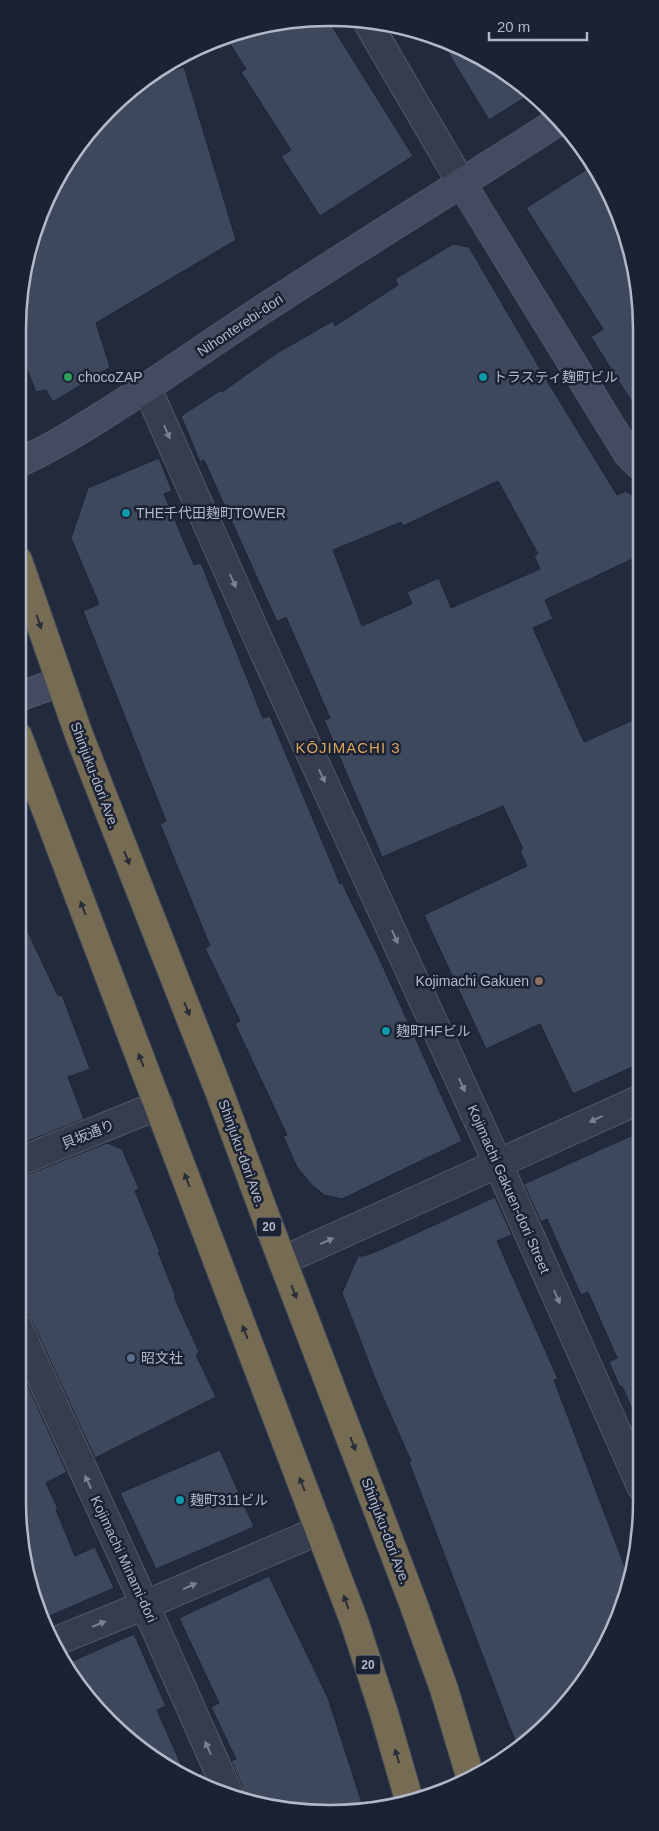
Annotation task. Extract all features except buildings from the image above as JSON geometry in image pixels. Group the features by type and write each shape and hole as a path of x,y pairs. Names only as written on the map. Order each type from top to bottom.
{"highway":[{"name":"Shinjuku-dori Ave.","path":"26,583 79,735 219,1091 415,1609 444,1689 468,1771"},
{"name":"20","path":"26,757 354,1621 407,1794"}],"street":[{"path":"372,29 462,184 628,454 633,459"},
{"name":"Nihonterebi-dori","path":"26,459 64,440 147,388 286,294 553,125"},
{"name":"Kojimachi Gakuen-dori Street","path":"147,388 261,645 375,892 633,1466"},
{"path":"26,694 60,682"},
{"name":"貝坂通り","path":"26,1159 159,1105"},
{"path":"282,1261 498,1164 633,1109"},
{"name":"Kojimachi Minami-dori","path":"26,1344 226,1787"},
{"path":"60,1640 320,1530"}],"place":[{"name":"chocoZAP","path":"68,377"},
{"name":"トラスティ麹町ビル","path":"483,377"},
{"name":"THE千代田麹町TOWER","path":"126,513"},
{"name":"Kojimachi Gakuen","path":"539,981"},
{"name":"麹町HFビル","path":"386,1031"},
{"name":"昭文社","path":"131,1358"},
{"name":"麹町311ビル","path":"180,1500"}],"district":[{"name":"KŌJIMACHI 3","path":"348,747"}]}
